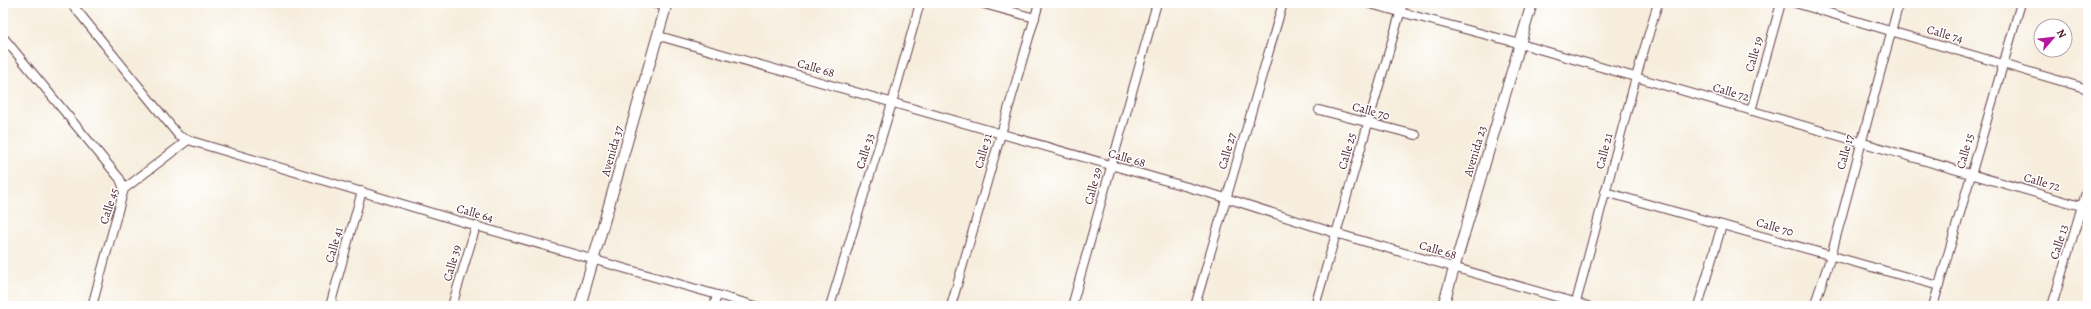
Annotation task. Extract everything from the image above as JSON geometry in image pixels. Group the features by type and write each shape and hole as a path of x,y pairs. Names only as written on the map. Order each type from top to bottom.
{"street":[{"path":"71,3 179,136 188,140"},
{"path":"652,3 667,5"},
{"name":"Calle 33","path":"830,306 892,102 920,3"},
{"path":"980,3 1035,18"},
{"name":"Calle 31","path":"951,306 1039,3"},
{"name":"Calle 29","path":"1072,306 1157,3"},
{"name":"Calle 27","path":"1195,306 1283,3"},
{"name":"Calle 72","path":"1366,3 1521,44 2085,207"},
{"name":"Calle 25","path":"1315,306 1403,3"},
{"name":"Avenida 23","path":"1443,306 1532,3"},
{"name":"Calle 21","path":"1576,304 1636,78 1658,3"},
{"name":"Calle 19","path":"1751,111 1781,3"},
{"name":"Calle 74","path":"1795,3 2003,63 2088,90"},
{"name":"Calle 17","path":"1814,306 1831,256 1860,143 1899,3"},
{"name":"Calle 15","path":"1933,306 2021,3"},
{"name":"Avenida 37","path":"580,306 667,5"},
{"name":"Calle 68","path":"658,36 1226,198 1335,233 1576,304 1588,306"},
{"path":"3,37 120,179 124,189"},
{"name":"Calle 70","path":"1319,110 1416,135"},
{"name":"Calle 45","path":"92,306 124,189 188,140"},
{"name":"Calle 64","path":"188,140 476,226 756,306"},
{"name":"Calle 13","path":"2052,306 2085,207 2088,186"},
{"name":"Calle 41","path":"330,306 362,191"},
{"name":"Calle 70","path":"1605,192 1939,286"},
{"path":"1698,306 1722,225"},
{"name":"Calle 39","path":"452,306 476,226"},
{"path":"714,306 717,295"}]}
